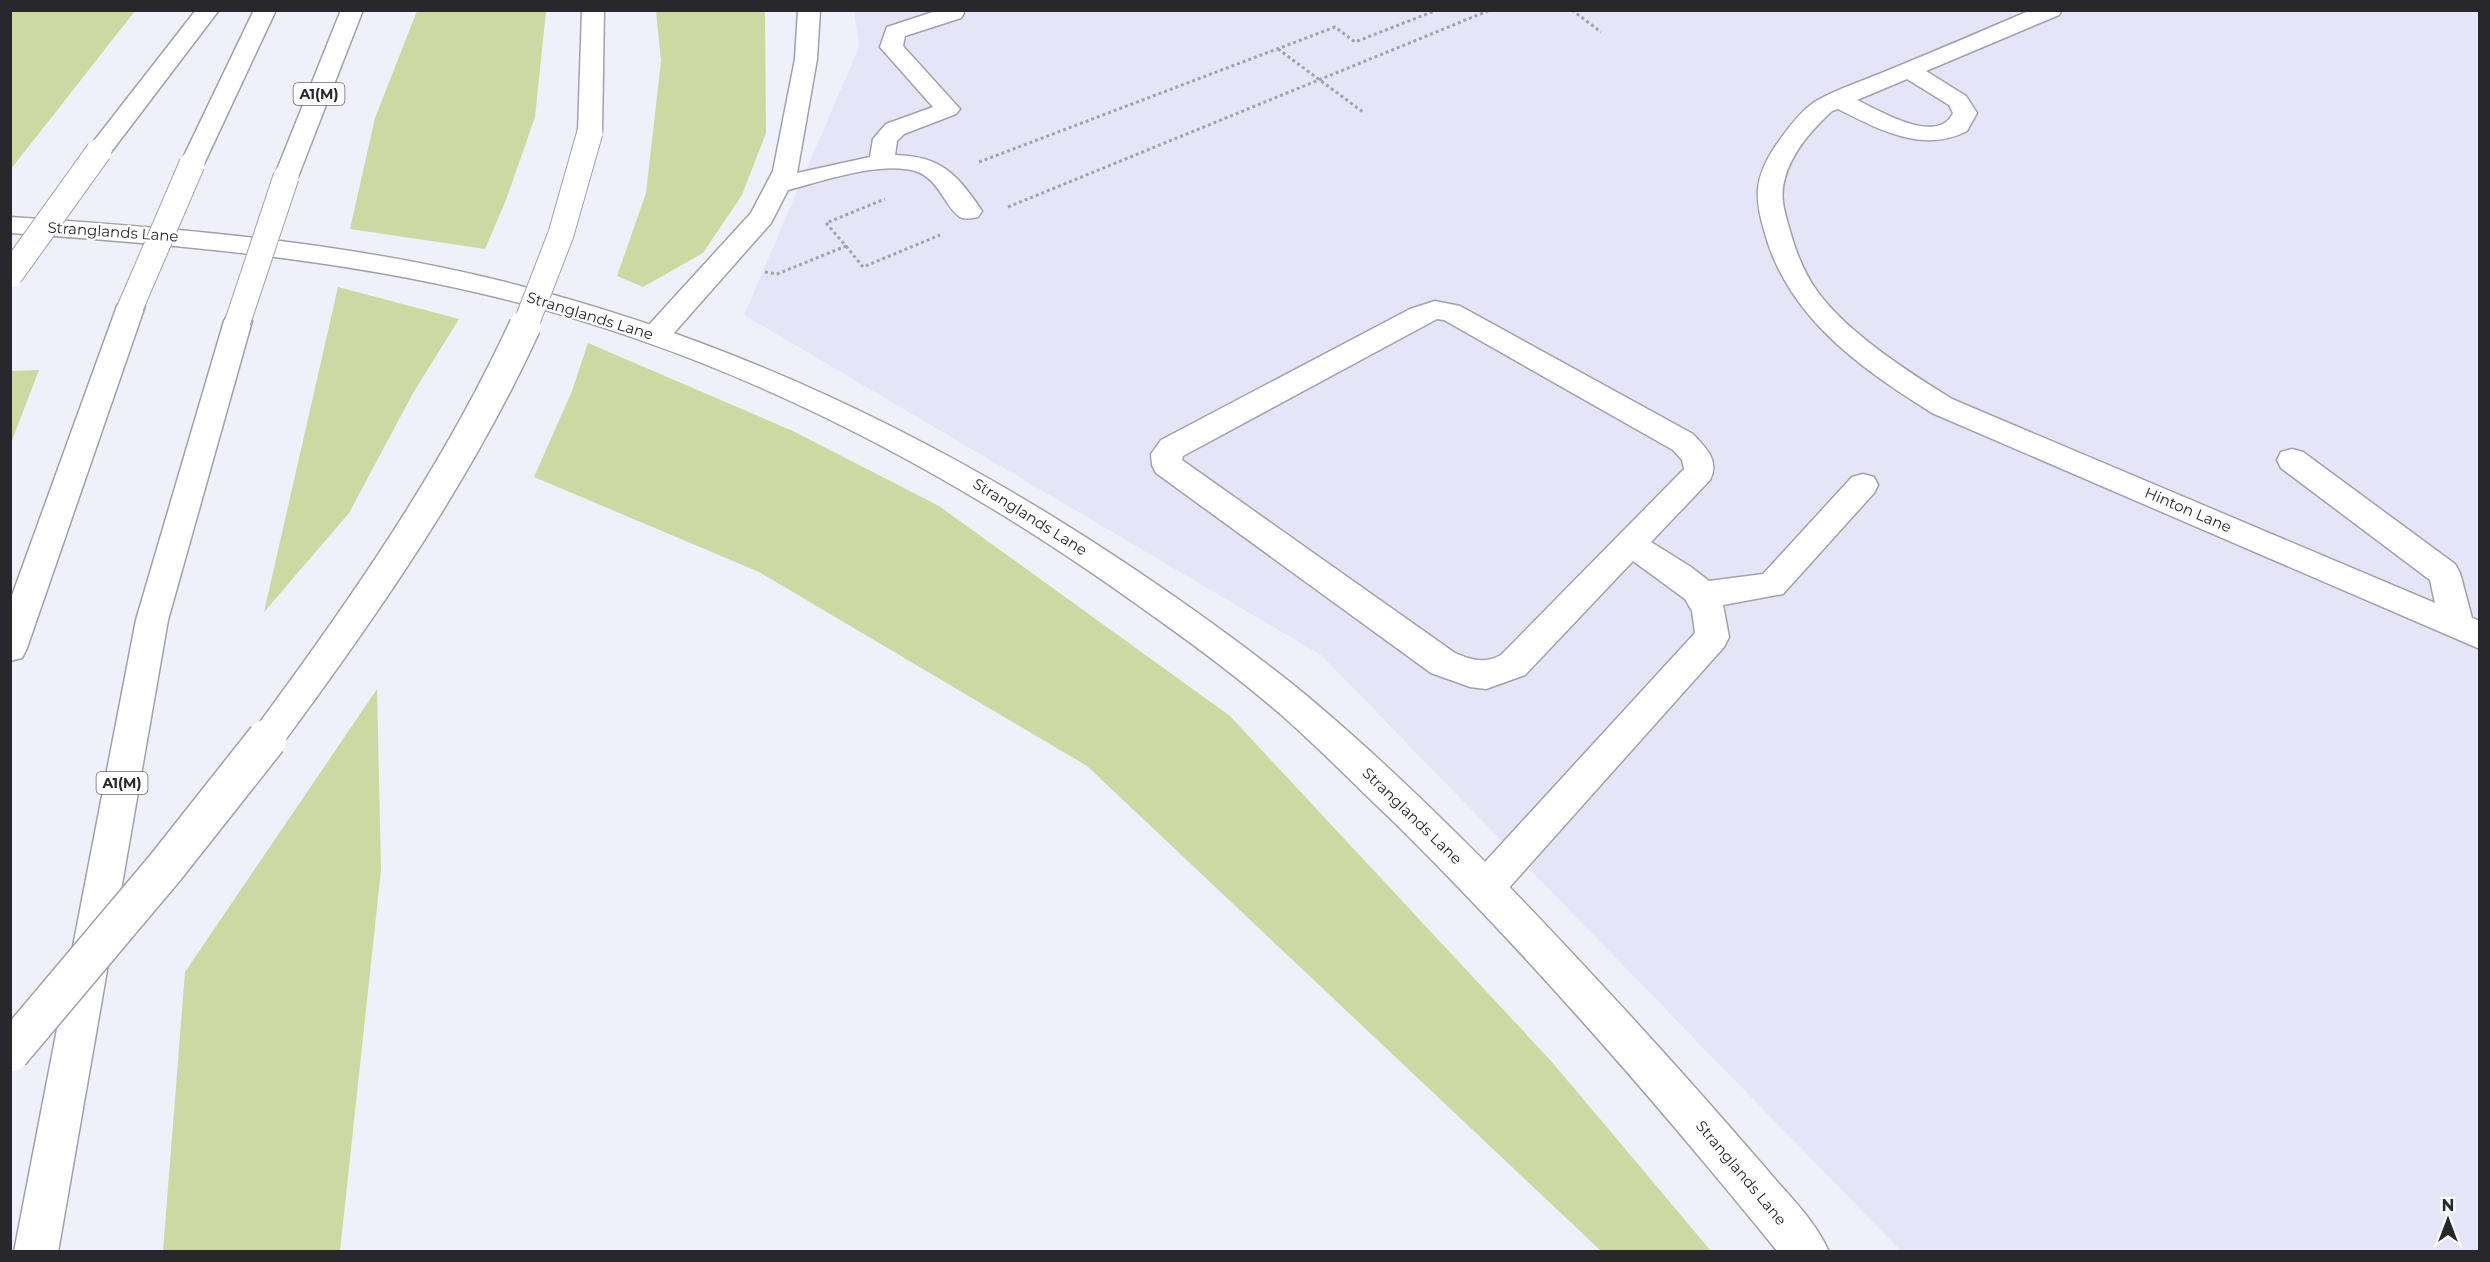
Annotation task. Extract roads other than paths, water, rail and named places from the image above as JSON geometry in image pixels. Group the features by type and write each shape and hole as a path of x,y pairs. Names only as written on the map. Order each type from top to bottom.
{"main road":[{"path":"10,275 99,151 208,10"},
{"path":"10,648 131,306 192,164 265,10"},
{"name":"A1(M)","path":"36,1251 152,620 238,321 286,177 352,10"},
{"path":"10,1052 138,904 260,751 360,612 435,495 484,407 527,321 556,250 577,185 590,132 593,10"},
{"path":"656,336 762,217 785,171 806,59 809,10"},
{"name":"Hinton Lane","path":"2051,10 1824,106 1806,123 1780,157 1769,194 1772,216 1783,252 1808,297 1853,342 1899,380 1942,406 2469,631"},
{"path":"881,163 885,139 895,129 948,109 891,47 895,32 953,13"},
{"path":"1838,100 1893,125 1917,133 1940,134 1959,126 1965,113 1958,101 1909,70"},
{"path":"778,185 881,163 916,163 930,168 969,211"},
{"name":"Stranglands Lane","path":"10,225 189,237 286,248 380,263 542,301 656,336 745,369 833,408 912,448 1012,504 1099,559 1215,643 1314,723 1486,887 1679,1100 1807,1251"},
{"path":"1435,310 1450,312 1683,442 1697,457 1699,472 1630,544 1513,665 1497,675 1472,675 1443,663 1167,465 1166,454 1172,448 1420,316 1435,310"},
{"path":"2292,460 2444,573 2469,631"},
{"path":"1702,595 1772,585 1863,485"},
{"path":"1486,887 1712,637 1711,620 1702,595 1630,544"}]}
